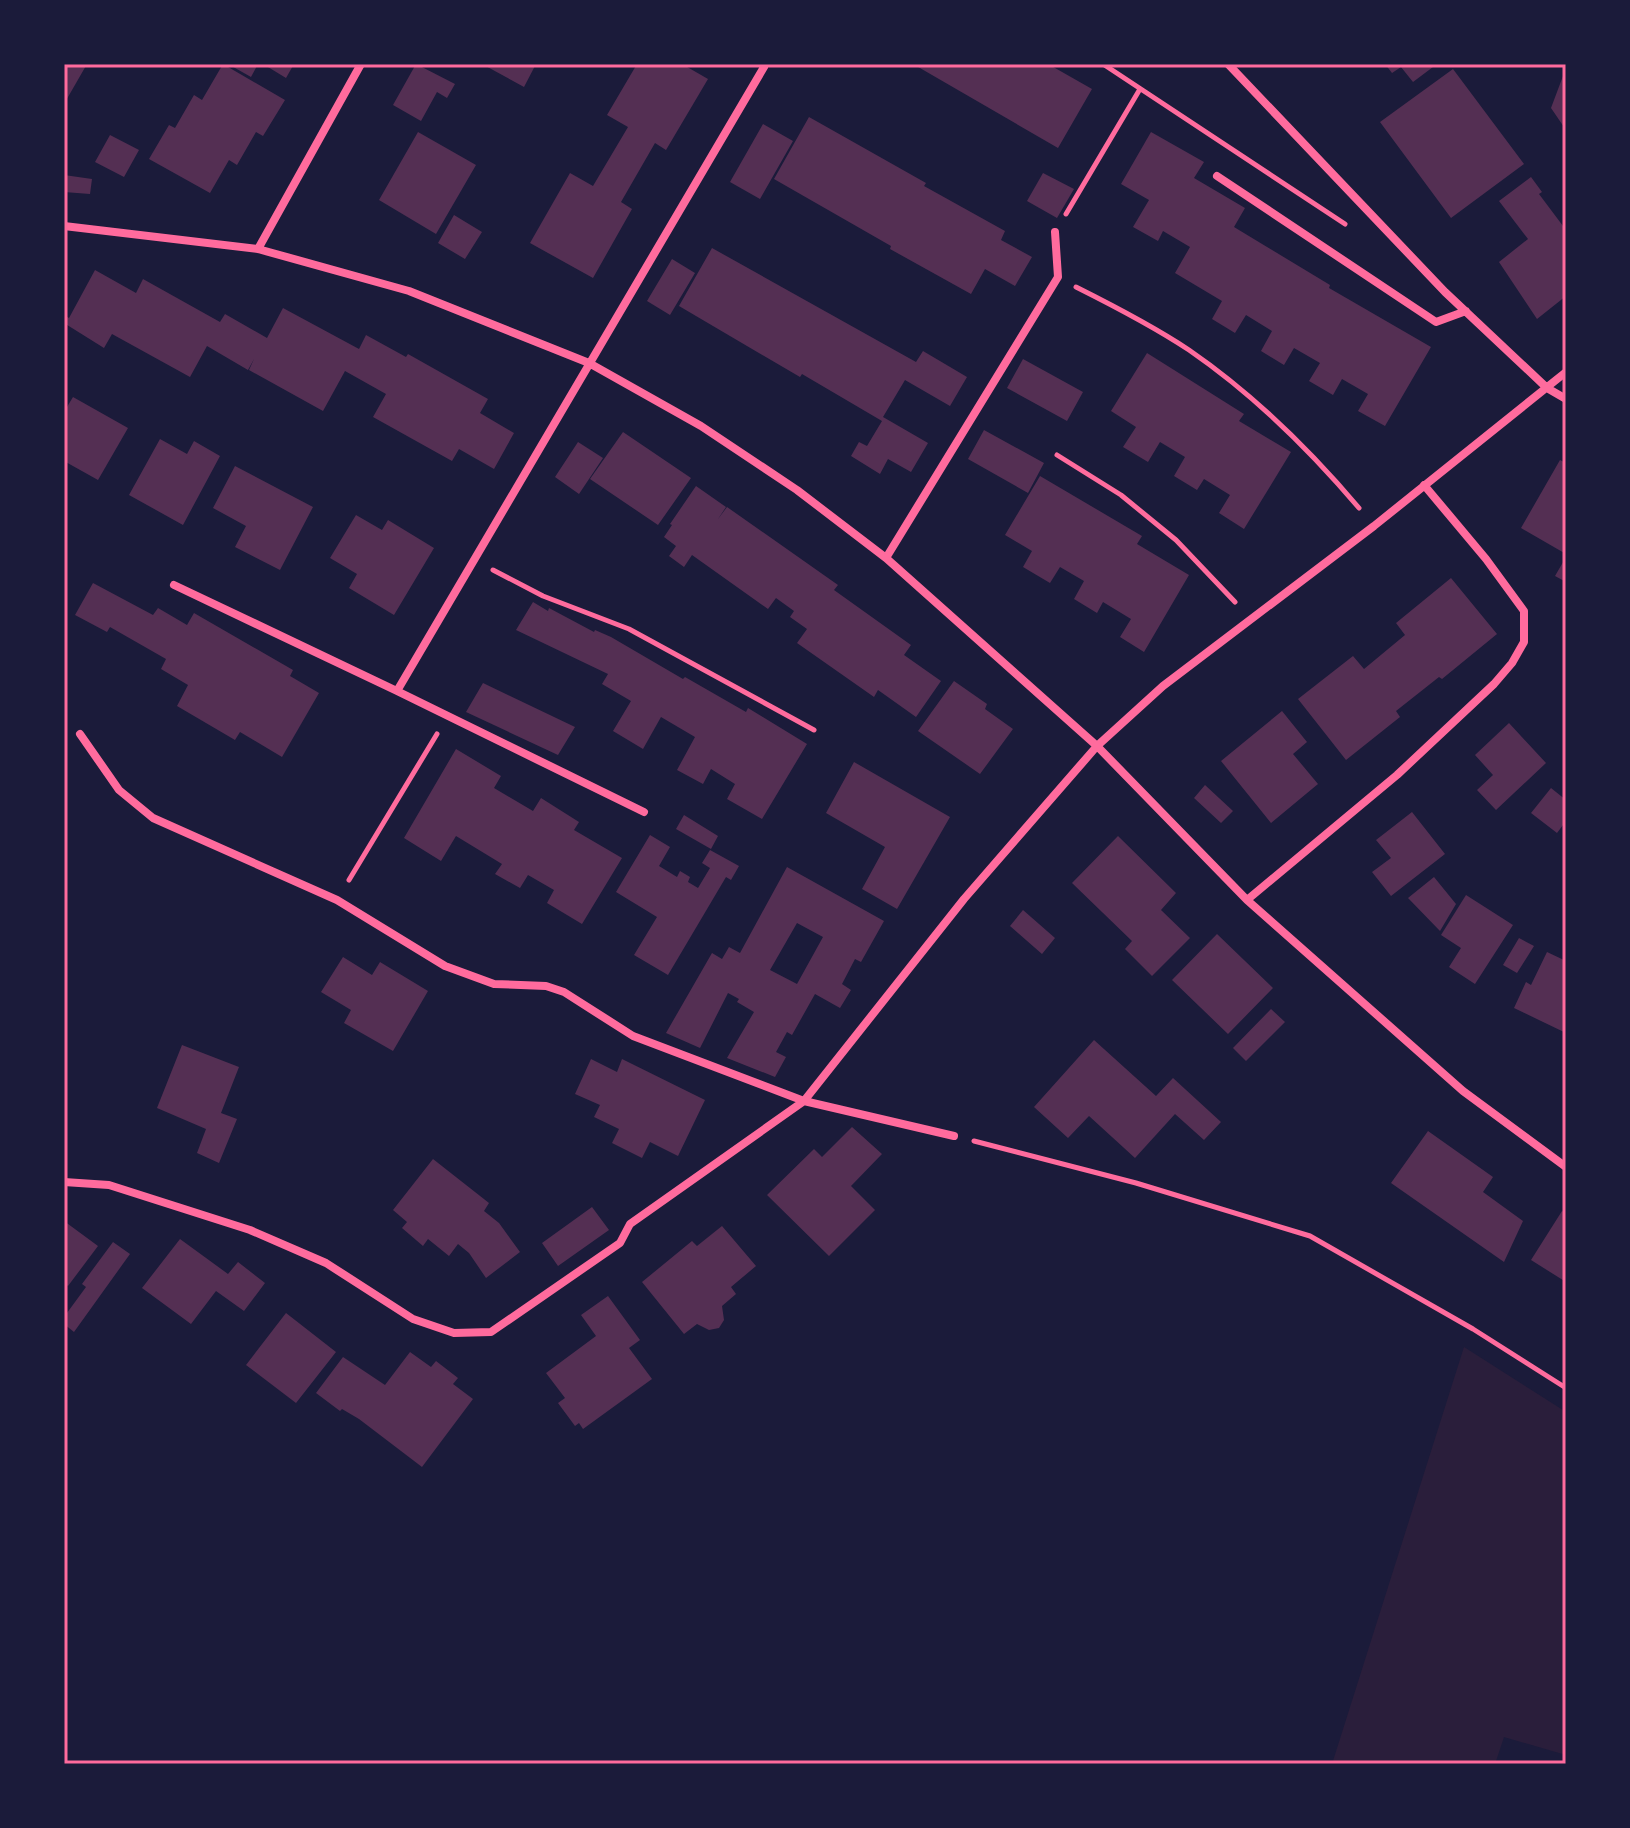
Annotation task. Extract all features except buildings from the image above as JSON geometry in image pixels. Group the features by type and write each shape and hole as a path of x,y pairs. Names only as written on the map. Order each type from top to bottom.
{"street":[{"path":"258,249 361,64"},
{"path":"1228,64 1466,311 1547,388 1566,399"},
{"path":"397,691 764,67"},
{"path":"1217,176 1436,322 1466,311"},
{"path":"64,226 258,249 409,291 589,363 701,426 797,490 886,558 1097,746 1247,900 1463,1091 1566,1167"},
{"path":"886,558 1058,277 1055,232"},
{"path":"64,1182 109,1185 250,1230 326,1263 413,1319 454,1333 491,1332 620,1243 630,1224 804,1101 964,899 1097,746 1163,686 1374,526 1566,372"},
{"path":"1247,900 1397,775 1494,684 1512,663 1524,642 1524,611 1424,485"},
{"path":"174,585 644,812"},
{"path":"80,734 119,790 153,818 337,900 445,966 494,984 546,986 564,992 633,1036 804,1101 954,1136"}],"path":[{"path":"1103,64 1351,228"},
{"path":"1055,232 1140,89"},
{"path":"1058,277 1188,350 1257,403 1325,468 1374,526"},
{"path":"1057,455 1121,495 1176,540 1249,619"},
{"path":"474,560 543,596 629,629 814,730"},
{"path":"337,900 447,716"},
{"path":"954,1136 1136,1183 1310,1236 1473,1329 1566,1388"}],"shaded area":[{"path":"1464,1347 1566,1412 1566,1755 1504,1737 1495,1764 1332,1764"}]}
